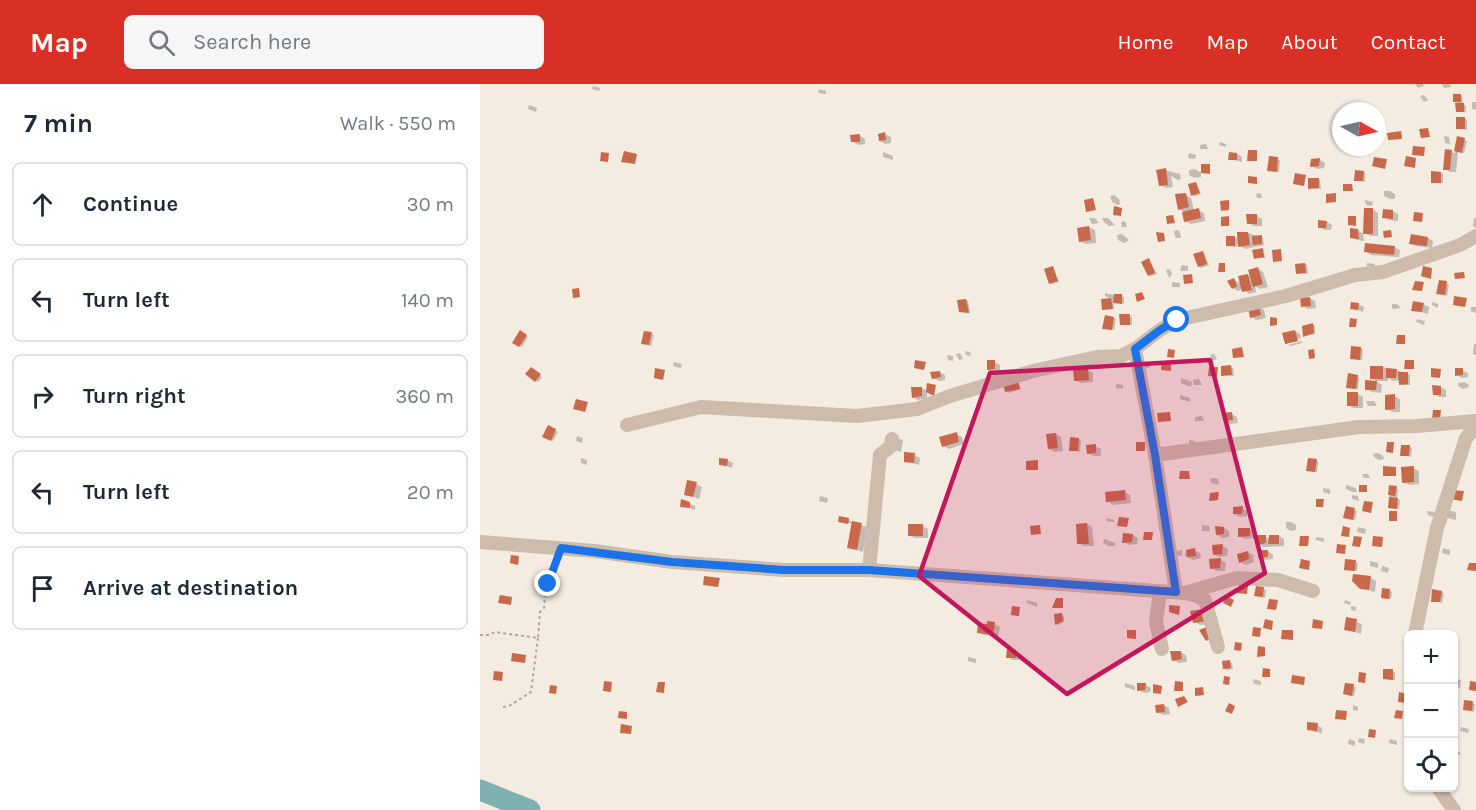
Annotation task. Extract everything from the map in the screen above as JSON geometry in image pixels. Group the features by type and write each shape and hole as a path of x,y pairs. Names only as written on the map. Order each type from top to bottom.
{"street":[{"path":"627,425 701,406 857,416 916,409 950,396 1033,371 1097,357 1121,356 1177,320 1286,296 1355,275 1383,272 1460,245 1476,236"},
{"path":"1135,349 1180,592"},
{"path":"1155,455 1359,427 1474,423"},
{"path":"1415,630 1437,528 1466,438 1474,423"},
{"path":"869,570 880,455 891,446 892,439"},
{"path":"480,542 561,548 672,562 784,570 869,570 1180,592 1205,600 1218,647"},
{"path":"1180,592 1237,578 1278,580 1313,591"},
{"path":"1160,592 1156,622 1162,649"},
{"path":"1441,792 1454,810"}],"path":[{"path":"502,707 509,706 531,692 540,612 544,608 551,572 561,548"},
{"path":"480,635 495,632 538,638"}],"highlighted area":[{"path":"1210,360 1265,573 1067,694 919,576 990,373"}],"building":[{"path":"1453,94 1461,94 1461,102 1453,102"},
{"path":"1455,103 1464,103 1464,112 1456,112"},
{"path":"1456,117 1465,117 1465,129 1456,129"},
{"path":"1428,128 1430,137 1421,138 1419,129"},
{"path":"1401,131 1402,139 1388,140 1387,133"},
{"path":"885,132 886,140 879,141 878,134"},
{"path":"860,134 860,142 851,142 850,135"},
{"path":"1457,136 1465,138 1462,153 1454,151"},
{"path":"1413,146 1425,147 1424,156 1412,155"},
{"path":"1445,149 1452,150 1450,170 1443,170"},
{"path":"1248,150 1257,150 1257,161 1247,161"},
{"path":"624,151 637,154 635,164 621,162"},
{"path":"601,152 609,153 608,162 600,161"},
{"path":"1229,152 1237,153 1237,160 1228,160"},
{"path":"1269,156 1278,157 1277,172 1267,171"},
{"path":"1406,156 1416,158 1415,168 1404,166"},
{"path":"1374,157 1387,159 1385,169 1372,166"},
{"path":"1320,158 1319,166 1310,167 1311,159"},
{"path":"1201,164 1210,164 1210,174 1201,173"},
{"path":"1166,168 1168,185 1159,186 1156,170"},
{"path":"1355,170 1364,171 1363,181 1354,181"},
{"path":"1431,171 1441,172 1441,183 1431,183"},
{"path":"1295,173 1306,175 1304,186 1293,184"},
{"path":"1248,176 1257,177 1257,184 1248,183"},
{"path":"1308,178 1319,178 1319,188 1308,189"},
{"path":"1196,182 1200,193 1191,196 1188,184"},
{"path":"1343,184 1352,184 1353,191 1343,191"},
{"path":"1186,193 1189,207 1178,210 1175,194"},
{"path":"1336,193 1336,202 1326,203 1326,194"},
{"path":"1093,198 1096,210 1086,212 1084,200"},
{"path":"1229,200 1229,210 1221,211 1220,201"},
{"path":"1114,206 1122,208 1121,216 1113,215"},
{"path":"1199,208 1201,218 1184,222 1182,212"},
{"path":"1364,208 1373,208 1373,234 1363,234"},
{"path":"1383,209 1393,210 1393,219 1382,218"},
{"path":"1414,212 1423,213 1422,222 1413,221"},
{"path":"1246,214 1257,214 1257,224 1247,224"},
{"path":"1173,215 1175,223 1167,224 1166,216"},
{"path":"1229,216 1229,226 1221,226 1221,217"},
{"path":"1348,216 1356,216 1356,226 1348,225"},
{"path":"1318,220 1327,221 1326,228 1318,228"},
{"path":"1089,226 1091,240 1079,242 1077,228"},
{"path":"1350,228 1358,229 1359,239 1350,238"},
{"path":"1391,230 1392,237 1384,238 1383,231"},
{"path":"1156,232 1164,233 1165,241 1158,242"},
{"path":"1237,232 1248,232 1250,245 1238,247"},
{"path":"1411,234 1428,237 1427,246 1409,244"},
{"path":"1262,235 1262,244 1253,245 1252,236"},
{"path":"1226,236 1235,236 1235,246 1226,246"},
{"path":"1365,243 1395,246 1394,255 1364,252"},
{"path":"1263,248 1264,257 1254,259 1252,250"},
{"path":"1281,249 1282,261 1273,262 1272,250"},
{"path":"1203,251 1207,264 1198,267 1193,254"},
{"path":"1149,258 1155,273 1148,276 1141,262"},
{"path":"1219,263 1225,263 1225,272 1218,272"},
{"path":"1305,263 1306,273 1296,274 1295,264"},
{"path":"1053,266 1058,281 1049,284 1044,269"},
{"path":"1423,266 1432,268 1431,279 1421,276"},
{"path":"1258,267 1263,284 1253,287 1248,270"},
{"path":"1464,272 1465,278 1455,279 1454,273"},
{"path":"1192,274 1193,283 1184,284 1183,275"},
{"path":"1248,274 1252,290 1242,292 1238,276"},
{"path":"1234,278 1237,286 1232,289 1227,281"},
{"path":"1439,280 1447,281 1445,295 1436,294"},
{"path":"1415,281 1424,282 1422,291 1412,290"},
{"path":"579,288 580,297 573,298 572,289"},
{"path":"1142,292 1145,299 1137,302 1135,294"},
{"path":"1114,294 1122,294 1122,304 1113,303"},
{"path":"1454,296 1467,298 1465,307 1453,305"},
{"path":"1310,297 1311,306 1301,307 1300,298"},
{"path":"1111,298 1113,309 1102,310 1101,299"},
{"path":"966,299 969,313 959,312 957,300"},
{"path":"1413,301 1424,303 1422,312 1411,311"},
{"path":"1351,302 1359,303 1358,310 1350,309"},
{"path":"1259,305 1261,315 1250,318 1248,307"},
{"path":"1119,314 1130,314 1130,325 1120,325"},
{"path":"1105,315 1114,317 1112,330 1102,329"},
{"path":"1270,317 1277,318 1277,325 1270,326"},
{"path":"1350,318 1357,319 1356,327 1349,327"},
{"path":"1313,323 1314,333 1303,337 1302,326"},
{"path":"520,330 527,335 519,347 512,343"},
{"path":"1295,330 1298,341 1285,344 1282,333"},
{"path":"644,331 652,332 649,345 641,344"},
{"path":"1397,335 1405,335 1405,344 1396,344"},
{"path":"1351,346 1361,347 1360,360 1350,359"},
{"path":"1242,347 1244,357 1233,358 1232,349"},
{"path":"1168,349 1175,350 1174,358 1167,357"},
{"path":"1314,349 1315,358 1309,359 1308,350"},
{"path":"915,360 926,362 924,370 914,368"},
{"path":"987,360 995,360 995,369 987,370"},
{"path":"1405,360 1414,360 1414,369 1404,369"},
{"path":"1162,361 1171,362 1171,371 1161,370"},
{"path":"1231,365 1232,375 1221,376 1221,366"},
{"path":"1370,366 1383,366 1383,379 1370,379"},
{"path":"531,367 541,374 535,382 525,374"},
{"path":"1209,367 1218,367 1217,377 1208,376"},
{"path":"655,368 665,370 663,380 654,378"},
{"path":"1088,368 1089,380 1074,381 1073,369"},
{"path":"1386,368 1397,369 1396,378 1386,378"},
{"path":"1431,368 1441,369 1440,378 1431,377"},
{"path":"1455,368 1463,368 1463,375 1455,376"},
{"path":"940,371 941,377 932,379 930,372"},
{"path":"1398,372 1408,372 1408,384 1399,385"},
{"path":"1348,373 1358,375 1356,389 1346,388"},
{"path":"1018,380 1020,389 1005,392 1003,384"},
{"path":"1365,380 1377,381 1376,390 1365,390"},
{"path":"927,383 936,385 934,396 926,392"},
{"path":"1432,385 1441,386 1441,395 1433,395"},
{"path":"911,387 922,387 922,396 912,398"},
{"path":"1347,392 1358,392 1358,406 1347,406"},
{"path":"1395,394 1395,409 1385,410 1385,395"},
{"path":"576,399 588,402 585,412 573,409"},
{"path":"1433,410 1441,410 1440,420 1432,420"},
{"path":"1170,412 1171,421 1158,422 1157,413"},
{"path":"1232,412 1233,420 1223,421 1223,413"},
{"path":"548,425 556,429 551,441 542,437"},
{"path":"957,432 959,442 942,447 939,437"},
{"path":"1056,433 1058,448 1048,449 1046,434"},
{"path":"1070,437 1079,438 1078,451 1069,451"},
{"path":"1136,442 1145,442 1145,451 1136,451"},
{"path":"1387,442 1394,442 1393,453 1386,452"},
{"path":"1096,444 1096,453 1087,454 1086,445"},
{"path":"1401,445 1410,445 1409,456 1400,456"},
{"path":"904,452 915,453 914,463 904,462"},
{"path":"719,458 728,459 727,466 719,465"},
{"path":"1308,458 1317,459 1315,472 1306,471"},
{"path":"1038,460 1038,470 1026,470 1026,461"},
{"path":"1383,466 1396,467 1396,476 1383,476"},
{"path":"1414,466 1414,482 1402,483 1401,467"},
{"path":"1180,471 1189,471 1190,479 1179,479"},
{"path":"687,480 697,482 693,497 684,495"},
{"path":"1359,485 1367,485 1367,492 1359,492"},
{"path":"1389,485 1397,486 1395,496 1388,495"},
{"path":"1125,490 1126,500 1106,502 1105,492"},
{"path":"1451,490 1464,491 1462,501 1450,499"},
{"path":"1219,492 1218,500 1209,501 1210,493"},
{"path":"1389,497 1398,498 1397,509 1388,508"},
{"path":"681,499 690,502 690,508 680,507"},
{"path":"1316,499 1324,499 1323,507 1316,507"},
{"path":"1364,501 1373,502 1371,513 1362,511"},
{"path":"1243,506 1242,514 1233,514 1233,507"},
{"path":"1346,506 1355,508 1353,520 1343,518"},
{"path":"1389,511 1397,511 1397,521 1389,521"},
{"path":"839,516 849,518 848,524 838,522"},
{"path":"1119,517 1129,518 1127,527 1117,526"},
{"path":"852,521 862,523 857,550 847,548"},
{"path":"1087,523 1089,544 1077,544 1076,524"},
{"path":"908,524 923,524 923,536 908,536"},
{"path":"1040,525 1041,534 1031,535 1030,526"},
{"path":"1215,526 1224,527 1224,534 1216,535"},
{"path":"1343,526 1350,528 1349,537 1341,536"},
{"path":"1238,528 1250,528 1250,536 1238,537"},
{"path":"1144,532 1153,532 1152,540 1143,540"},
{"path":"1123,533 1133,534 1132,542 1122,543"},
{"path":"1256,535 1266,535 1266,543 1257,545"},
{"path":"1269,535 1279,535 1279,544 1268,544"},
{"path":"1300,536 1309,536 1308,546 1299,546"},
{"path":"1354,536 1362,537 1360,547 1352,546"},
{"path":"1373,536 1383,537 1382,547 1372,546"},
{"path":"1223,544 1222,554 1213,555 1212,545"},
{"path":"1337,544 1346,545 1345,554 1336,553"},
{"path":"1195,548 1196,556 1187,557 1186,550"},
{"path":"1258,550 1268,550 1268,557 1258,558"},
{"path":"1248,551 1249,559 1239,563 1237,554"},
{"path":"511,555 519,556 518,565 510,563"},
{"path":"1221,558 1220,568 1210,569 1209,559"},
{"path":"1301,559 1310,561 1309,570 1299,568"},
{"path":"1345,559 1356,560 1355,571 1344,570"},
{"path":"1469,563 1476,563 1476,571 1467,570"},
{"path":"1353,574 1371,576 1369,590 1360,589 1352,581"},
{"path":"704,576 720,578 718,587 703,585"},
{"path":"1240,584 1248,585 1247,594 1236,593"},
{"path":"1256,586 1264,587 1263,597 1254,596"},
{"path":"1382,588 1390,589 1389,599 1381,598"},
{"path":"1432,589 1442,591 1440,602 1431,602"},
{"path":"500,595 512,597 511,605 498,603"},
{"path":"1226,596 1234,600 1231,607 1223,603"},
{"path":"1056,598 1063,598 1063,608 1052,608"},
{"path":"1269,599 1278,600 1276,610 1267,609"},
{"path":"1169,605 1180,606 1179,615 1169,612"},
{"path":"1012,606 1020,607 1019,616 1011,615"},
{"path":"1203,609 1207,621 1193,623 1190,611"},
{"path":"1062,613 1063,621 1055,625 1054,614"},
{"path":"1346,617 1357,619 1355,632 1344,630"},
{"path":"1265,619 1273,621 1272,630 1263,628"},
{"path":"1313,619 1323,621 1322,629 1312,628"},
{"path":"987,621 995,622 993,635 977,633 978,623 987,624"},
{"path":"1207,627 1213,638 1206,641 1199,630"},
{"path":"1253,627 1261,628 1260,637 1252,636"},
{"path":"1127,630 1136,630 1136,639 1127,638"},
{"path":"1282,630 1293,630 1293,640 1281,639"},
{"path":"1235,642 1242,643 1241,651 1234,650"},
{"path":"1258,646 1265,647 1265,656 1257,657"},
{"path":"1007,649 1016,650 1016,658 1006,658"},
{"path":"1170,651 1181,651 1182,659 1172,661"},
{"path":"512,653 526,655 525,663 511,661"},
{"path":"1230,660 1231,668 1223,669 1222,661"},
{"path":"1263,668 1270,669 1270,677 1262,677"},
{"path":"1383,669 1393,669 1393,680 1383,679"},
{"path":"494,671 503,672 502,681 493,680"},
{"path":"1359,672 1366,673 1365,683 1358,682"},
{"path":"1292,675 1305,677 1304,685 1291,683"},
{"path":"1224,676 1230,677 1229,685 1223,684"},
{"path":"604,681 612,682 611,692 603,691"},
{"path":"1175,681 1183,682 1183,691 1174,691"},
{"path":"1470,681 1476,682 1476,691 1469,690"},
{"path":"658,682 665,682 664,693 656,692"},
{"path":"1137,683 1146,683 1145,690 1137,691"},
{"path":"1345,683 1354,684 1352,696 1343,694"},
{"path":"1153,684 1162,686 1161,694 1153,693"},
{"path":"550,685 557,686 556,694 549,693"},
{"path":"1203,687 1204,695 1195,696 1195,688"},
{"path":"1399,692 1404,693 1404,703 1398,702"},
{"path":"1184,696 1188,702 1178,707 1175,699"},
{"path":"1464,700 1473,701 1472,711 1463,710"},
{"path":"1229,703 1235,706 1232,714 1225,711"},
{"path":"1164,704 1165,712 1156,713 1155,705"},
{"path":"1336,710 1347,711 1346,720 1335,719"},
{"path":"1396,710 1403,711 1402,719 1394,718"},
{"path":"619,711 627,712 627,719 618,718"},
{"path":"1307,722 1318,723 1317,731 1307,730"},
{"path":"621,724 632,726 631,734 620,733"},
{"path":"1369,729 1376,730 1375,738 1368,737"}],"waterway":[{"path":"480,790 530,810"}],"route":[{"path":"548,584 561,548 672,562 784,570 869,570 1176,592 1155,455 1135,349 1177,320"}]}
